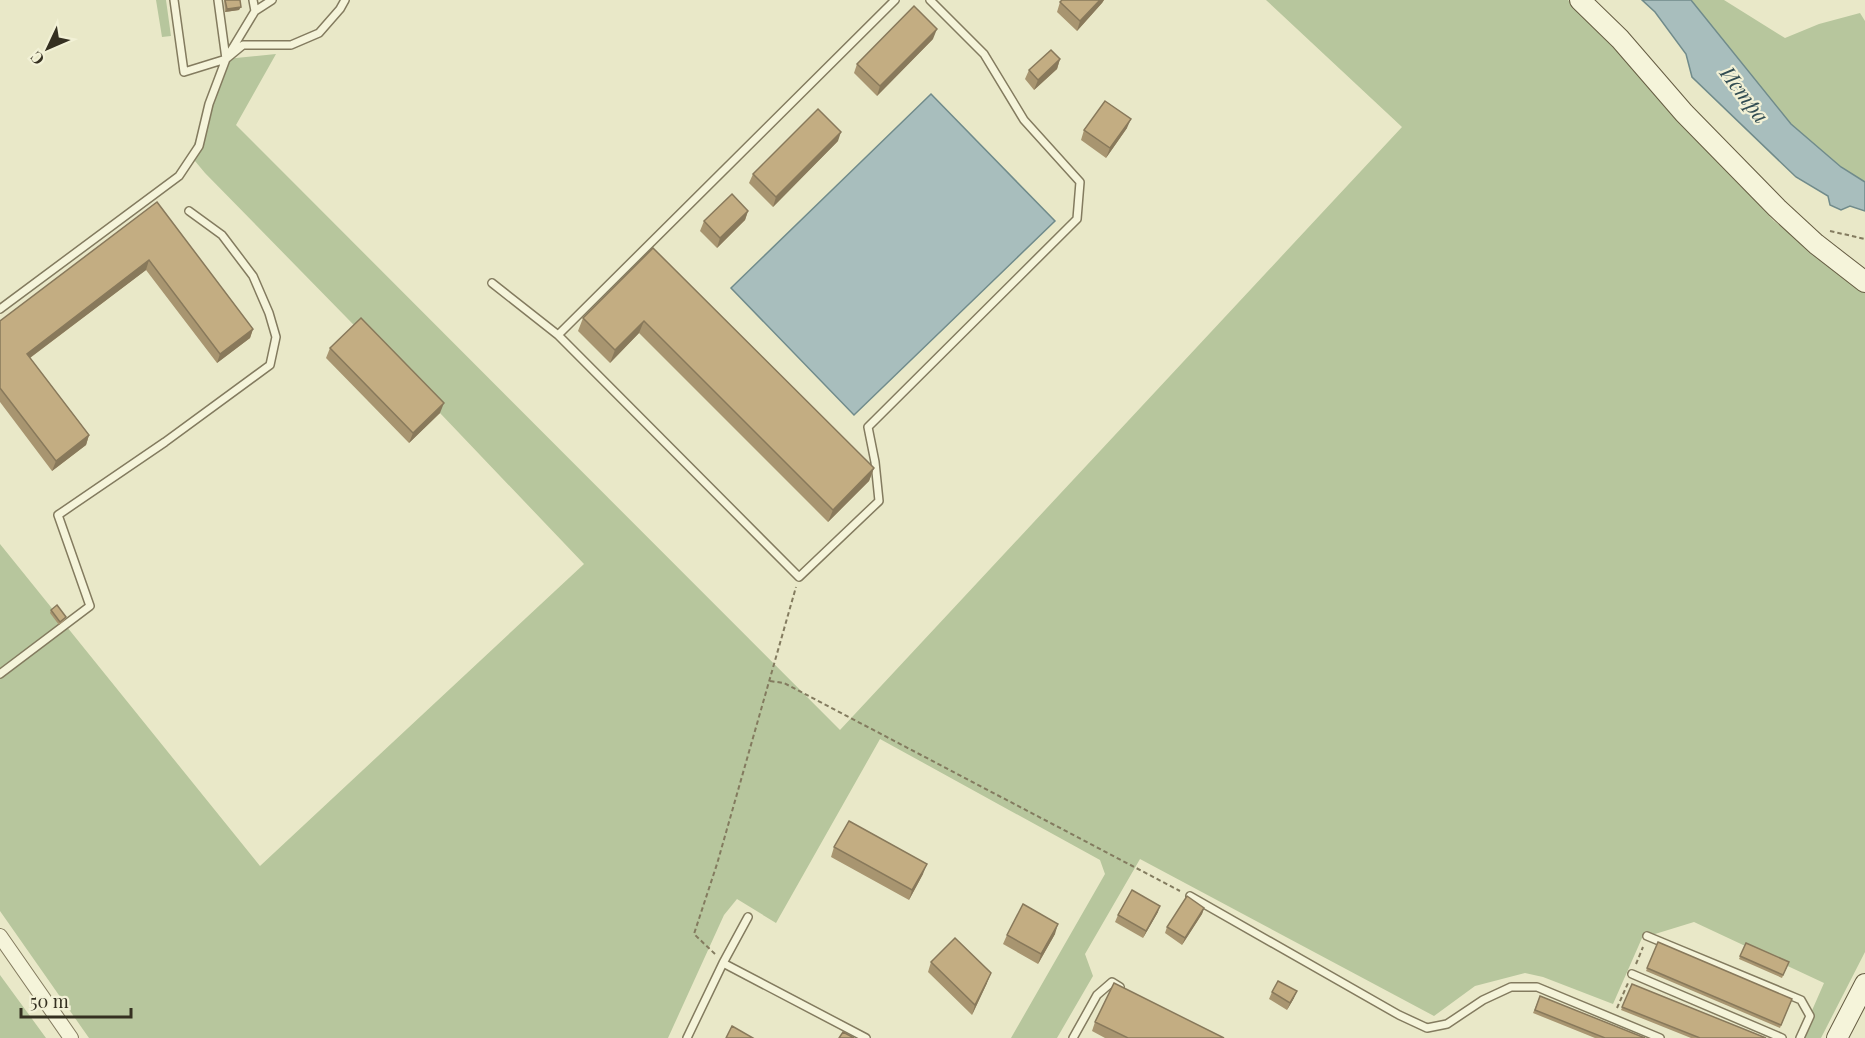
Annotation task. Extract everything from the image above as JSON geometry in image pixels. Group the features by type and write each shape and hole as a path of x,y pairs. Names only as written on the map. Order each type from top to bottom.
{"street":[{"path":"1580,0 1620,39 1684,113 1777,208 1865,282"},
{"path":"0,936 71,1038"},
{"path":"1837,1038 1865,984"}],"lane":[{"path":"174,0 184,72 226,59 243,45 291,45 320,33 345,0"},
{"path":"218,0 226,59"},
{"path":"253,0 255,11"},
{"path":"0,309 179,176 200,146 209,104 226,59 255,11 272,0"},
{"path":"558,335 895,0"},
{"path":"492,282 558,335 799,577 879,501 875,462 868,428 1077,219 1080,182 1024,120 984,54 930,0"},
{"path":"0,674 90,606 58,515 165,442 270,365 276,337 269,313 253,276 222,235 189,211"},
{"path":"1190,896 1399,1015 1427,1028 1447,1024 1483,1000 1511,987 1537,987 1660,1038"},
{"path":"687,1038 748,917"},
{"path":"1647,936 1801,1000 1810,1016 1800,1038"},
{"path":"723,963 866,1038"},
{"path":"1632,975 1782,1038"},
{"path":"1073,1038 1097,995 1112,982 1133,994"}],"path":[{"path":"723,963 694,934 717,864 799,577"},
{"path":"770,681 784,683 1190,896"}],"green space":[{"path":"156,0 166,0 171,36 162,37"},
{"path":"1266,0 1568,0 1774,221 1865,291 1865,952 1821,1038 1800,1038 1824,983 1694,922 1642,938 1613,1004 1543,977 1525,973 1475,986 1434,1016 1140,859 1085,954 1093,976 1057,1038 1011,1038 1105,874 1100,860 880,739 776,923 737,899 724,915 668,1038 89,1038 0,911 0,544 260,866 584,564 190,155 226,59 276,54 236,125 840,730 1402,127"},
{"path":"1691,0 1724,0 1785,38 1819,24 1860,13 1865,21 1865,182 1841,167 1791,124"},
{"path":"0,975 46,1038 0,1038"}],"water":[{"name":"Истра","path":"1642,0 1691,0 1791,124 1841,167 1865,182 1865,211 1850,206 1841,210 1830,205 1828,196 1796,177 1692,77 1686,54 1655,12"},
{"path":"931,94 1055,221 854,415 731,288"}],"building":[{"path":"225,0 240,0 241,7 227,9"},
{"path":"1062,0 1100,0 1080,21 1060,2"},
{"path":"914,6 937,29 880,86 857,64"},
{"path":"1051,50 1060,59 1038,80 1029,70"},
{"path":"1105,101 1131,119 1110,148 1084,130"},
{"path":"818,109 841,132 776,197 753,174"},
{"path":"732,194 748,211 720,238 704,221"},
{"path":"157,202 253,329 220,354 149,260 27,354 89,435 56,461 0,388 0,321"},
{"path":"653,248 874,468 833,510 644,321 615,350 583,318"},
{"path":"361,318 444,403 413,433 330,348"},
{"path":"57,605 66,617 60,622 51,610"},
{"path":"849,821 927,864 912,890 834,847"},
{"path":"1132,890 1160,906 1146,931 1118,915"},
{"path":"1187,896 1204,908 1185,938 1167,927"},
{"path":"1023,904 1058,924 1041,954 1007,935"},
{"path":"955,938 991,973 975,1005 931,962"},
{"path":"1658,942 1792,999 1781,1025 1647,968"},
{"path":"1746,943 1789,962 1783,975 1740,956"},
{"path":"1278,981 1297,991 1290,1003 1272,992"},
{"path":"1114,983 1224,1038 1128,1038 1095,1022"},
{"path":"1632,984 1766,1038 1700,1038 1622,1007"},
{"path":"1540,996 1645,1038 1605,1038 1535,1010"},
{"path":"732,1026 753,1038 726,1038"},
{"path":"843,1032 854,1038 839,1038"}]}
